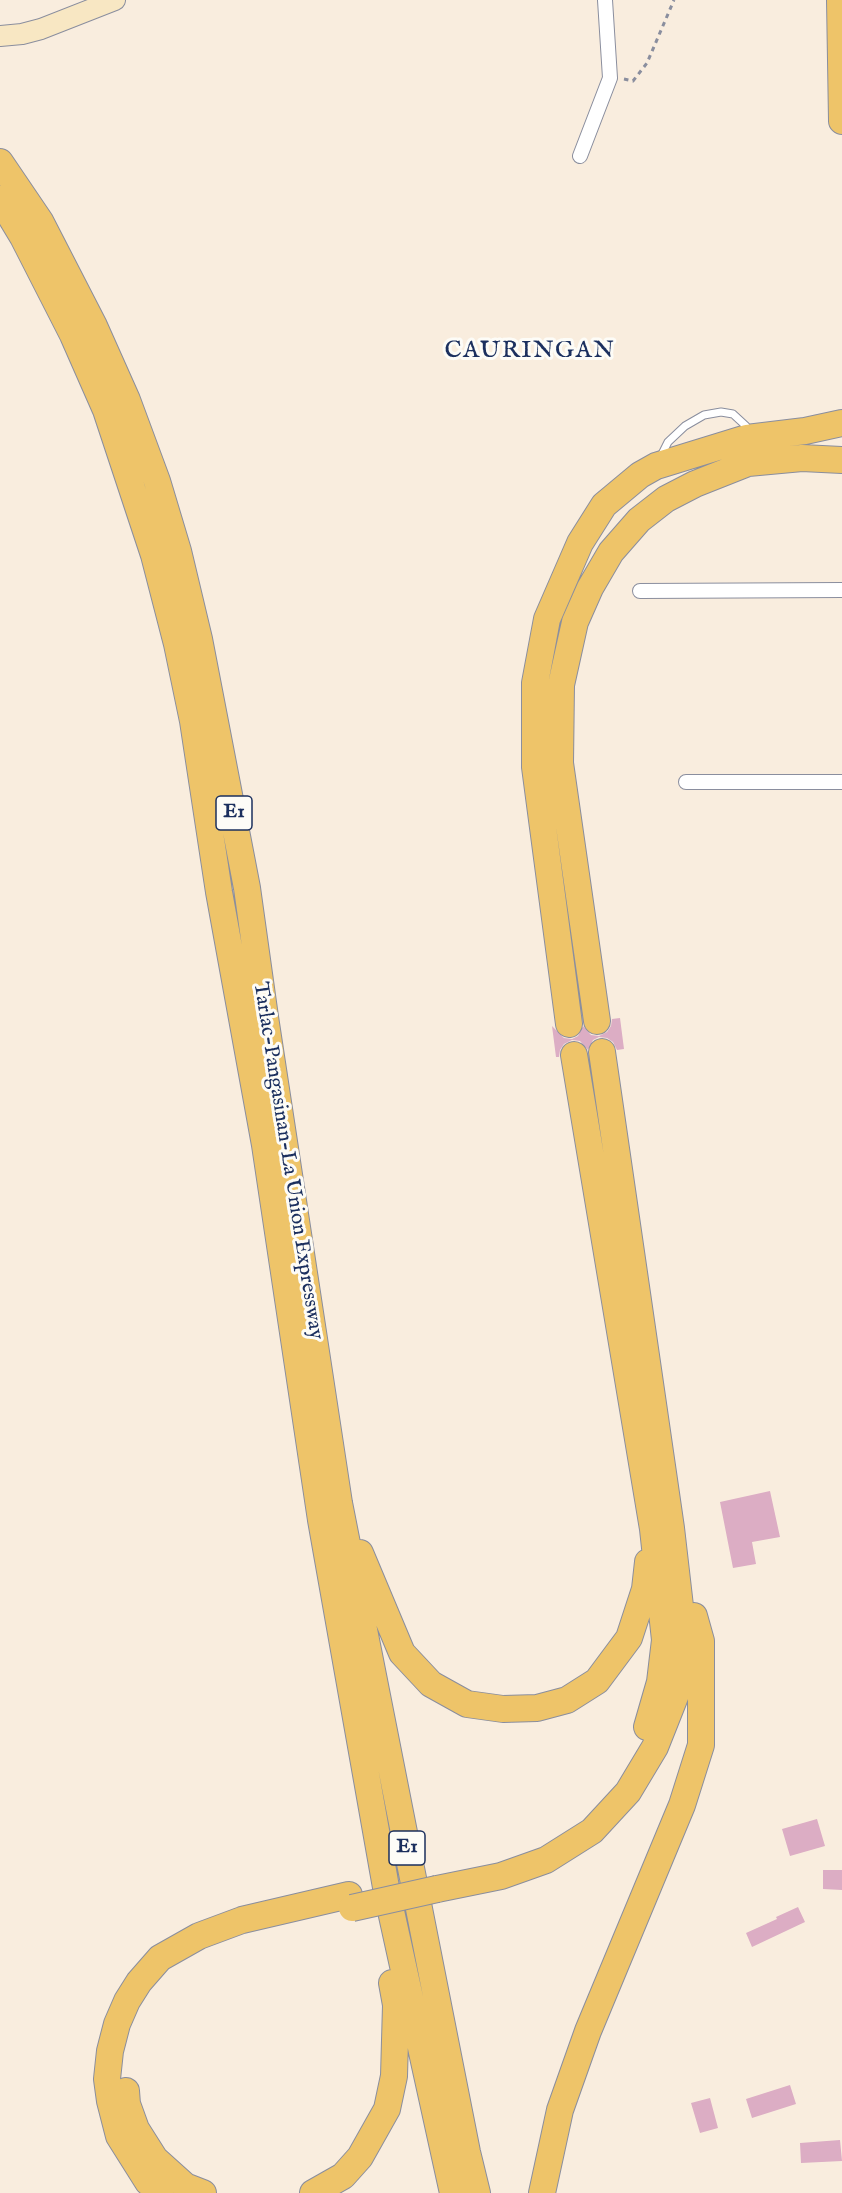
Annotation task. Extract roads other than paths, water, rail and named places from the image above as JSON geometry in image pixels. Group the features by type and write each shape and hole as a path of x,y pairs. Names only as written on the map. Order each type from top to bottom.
{"highway":[{"path":"840,0 842,121"},
{"name":"Tarlac-Pangasinan-La Union Expressway","path":"0,162 40,221 94,326 126,400 156,481 178,551 199,639 265,1145 321,1520 387,1893 453,2193"},
{"name":"Tarlac-Pangasinan-La Union Expressway","path":"0,199 24,237 73,335 106,411 154,555 177,644 266,1028 339,1503 477,2193"},
{"path":"569,1024 535,767 535,683 547,619 580,543 604,506 640,476 656,466 747,451 805,431 842,423"},
{"path":"597,1021 561,763 561,685 575,622 590,588 612,552 639,520 666,499 695,484 747,451 842,460"},
{"path":"160,2193 148,2182 119,2136 107,2079 110,2051 126,2001 160,1958 199,1936 242,1920 350,1901 435,1882 543,1843 583,1817 615,1780 644,1737 660,1682 665,1640 662,1529 602,1052"},
{"path":"542,2193 561,2110 588,2031 682,1805 701,1745 701,1641 662,1529 574,1055"},
{"path":"339,1503 402,1653 431,1684 467,1704 502,1709 537,1708 567,1700 597,1681 629,1638 662,1529"},
{"path":"313,2193 343,2175 360,2157 387,2109 394,2076 396,2006 386,1951 387,1893"},
{"path":"203,2193 185,2186 156,2159 136,2129 127,2104 124,2080 131,2030 145,2003 162,1979 207,1950 242,1936 350,1901"}],"street":[{"path":"0,36 22,34 115,0"},
{"path":"580,156 610,78 605,0"},
{"path":"640,591 842,590"},
{"path":"686,782 842,782"}],"lane":[{"path":"656,466 668,442 685,426 704,415 722,412 733,414 746,426 747,451"}],"district":[{"name":"CAURINGAN","path":"530,352"}]}
